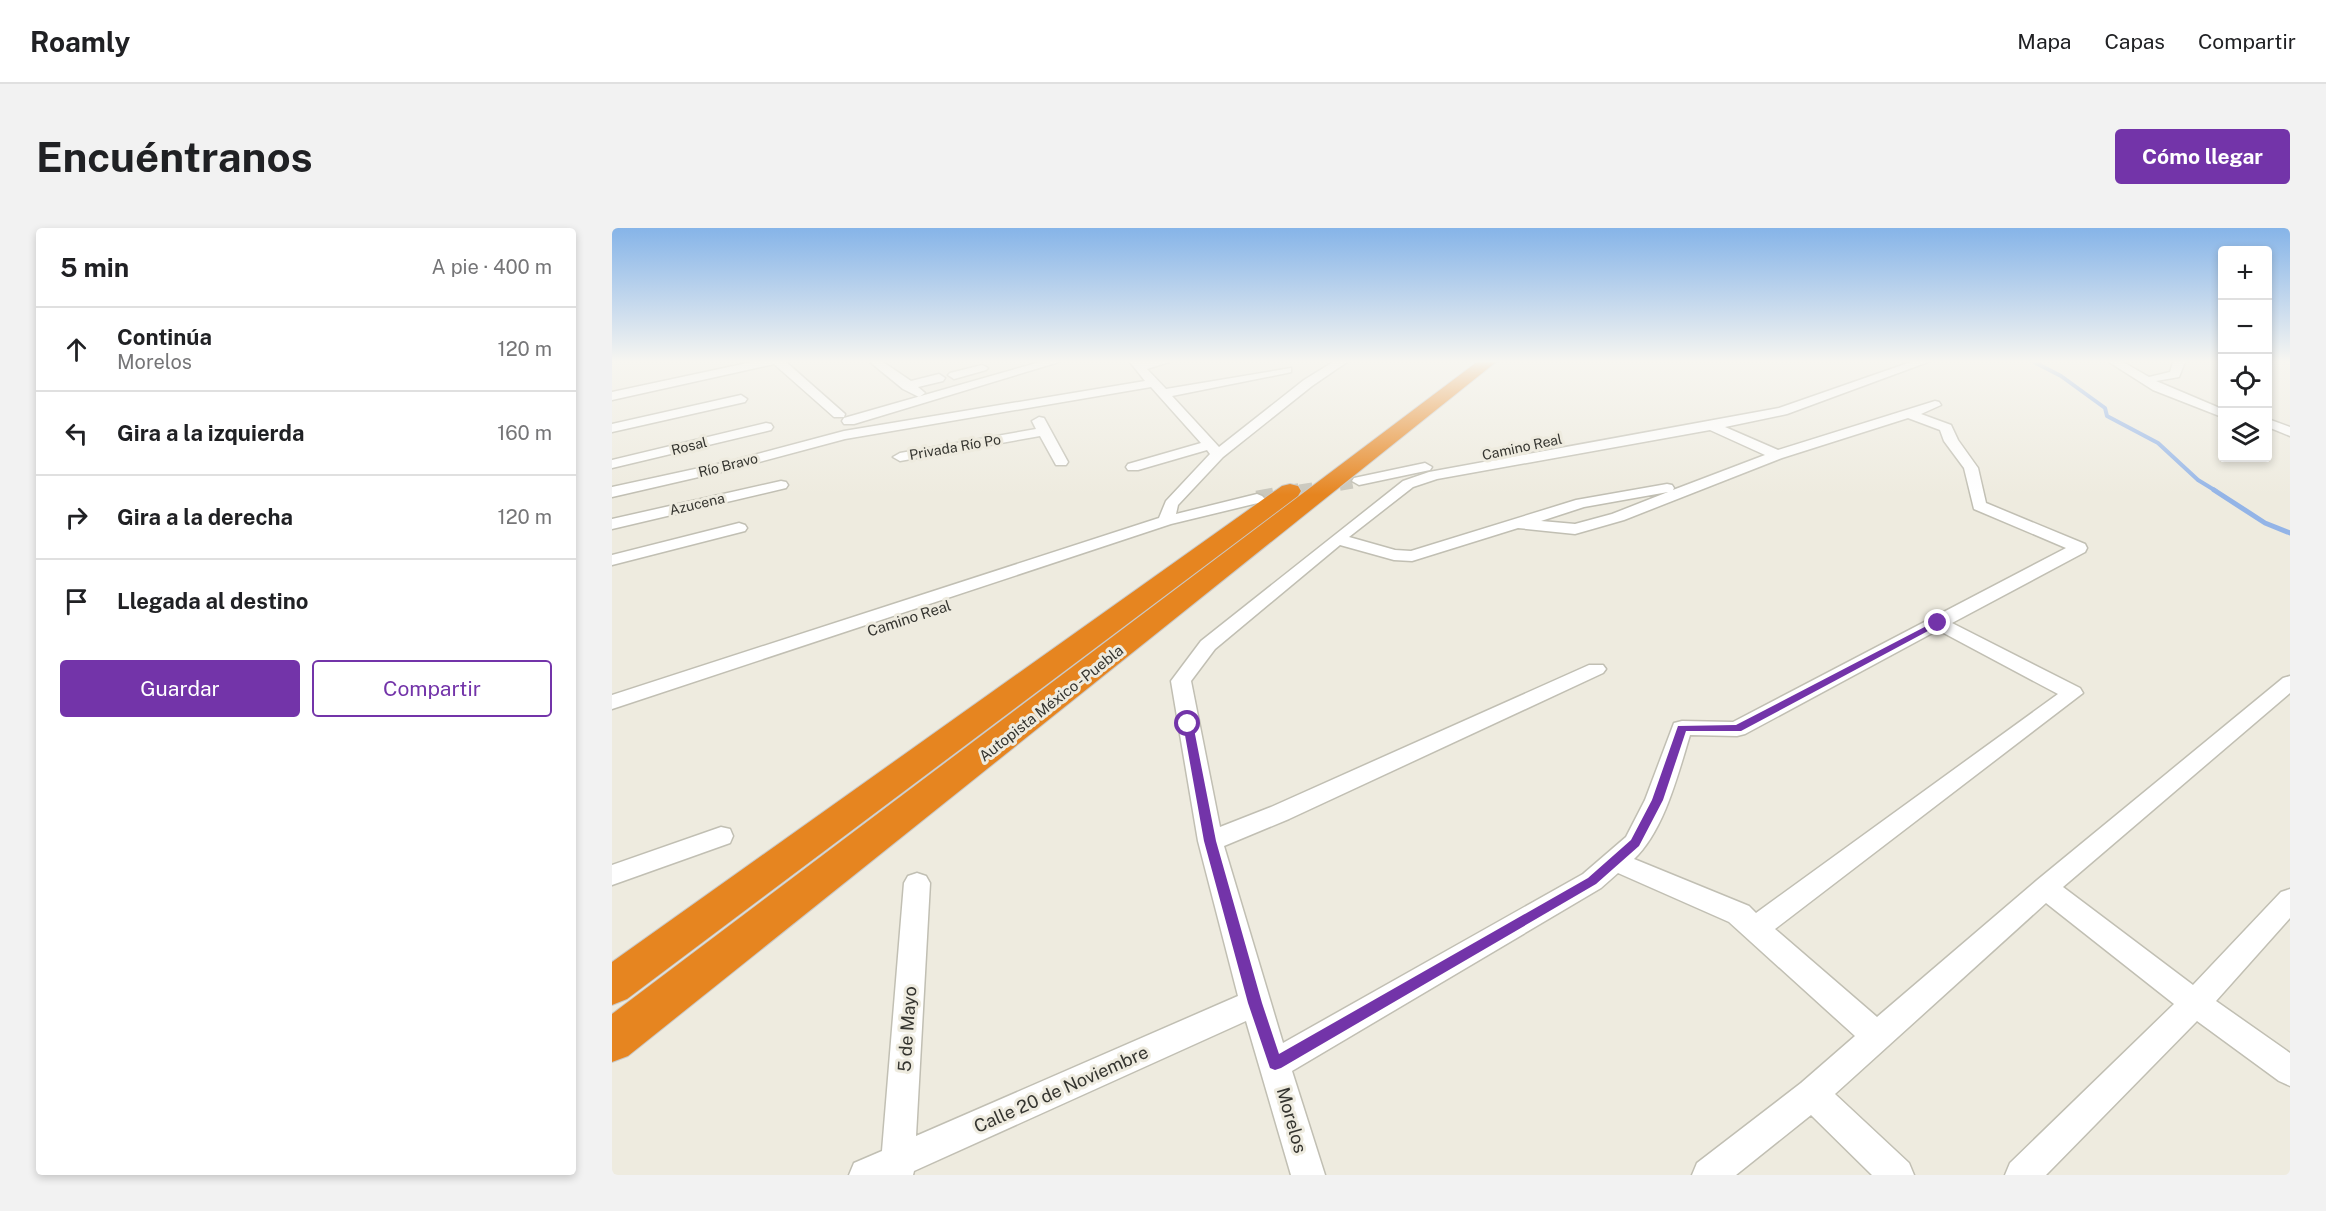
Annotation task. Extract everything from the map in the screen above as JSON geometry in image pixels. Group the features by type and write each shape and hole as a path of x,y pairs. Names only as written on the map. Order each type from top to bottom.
{"highway":[{"name":"Autopista México - Puebla","path":"612,986 1405,406"},
{"name":"Autopista México - Puebla","path":"612,1041 1431,406"}],"street":[{"path":"612,428 692,406"},
{"path":"747,406 766,428 785,444 814,430 878,414 927,406"},
{"path":"830,406 839,414"},
{"path":"814,430 844,435 960,406"},
{"path":"1030,406 1061,462"},
{"path":"1173,406 1213,449"},
{"path":"1169,523 1171,504 1213,449 1275,406"},
{"name":"Camino Real","path":"1359,481 1563,439 1751,406"},
{"path":"1337,538 1408,484 1434,475 1711,426 1796,406"},
{"path":"1518,523 1575,529 1618,517 1777,455 1931,406"},
{"path":"1275,1064 1592,881 1635,843 1657,800 1682,728 1737,729 2079,548 1979,506 1971,468 1951,441 1946,428 1908,413"},
{"path":"844,435 878,414"},
{"path":"2272,425 2290,432"},
{"path":"1711,426 1777,455"},
{"name":"Rosal","path":"612,464 766,428"},
{"name":"Privada Río Po","path":"900,457 1046,431"},
{"path":"2272,432 2290,439"},
{"name":"Río Bravo","path":"612,492 735,480 785,444 844,435"},
{"path":"1132,467 1213,449"},
{"path":"1337,538 1394,555 1412,556 1581,503 1715,479"},
{"name":"Azucena","path":"612,524 735,480 782,485"},
{"name":"Camino Real","path":"612,702 825,639 1070,559 1151,538 1169,523 1203,511 1257,500"},
{"path":"1581,503 1618,517"},
{"path":"612,560 739,528"},
{"name":"Morelos","path":"1308,1175 1255,1003 1210,841 1181,681 1208,645 1337,538"},
{"path":"1756,928 2073,693 1938,623"},
{"name":"Camino Real","path":"612,716 825,639"},
{"path":"1210,841 1280,813 1596,669"},
{"path":"1709,1175 1812,1094 2045,888 2290,682"},
{"path":"612,876 721,836"},
{"path":"1614,861 1739,914 1877,1036"},
{"name":"5 de Mayo","path":"897,1168 917,883"},
{"path":"2045,888 2195,1003 2290,1071"},
{"path":"2022,1175 2195,1003 2290,900"},
{"name":"Calle 20 de Noviembre","path":"866,1175 897,1168 1255,1003"},
{"path":"1812,1094 1897,1175"}],"waterway":[{"path":"2103,406 2107,416 2158,443 2198,480 2216,491"},
{"path":"2214,490 2265,523 2290,533"}],"tunnel":[{"path":"1300,491 1359,481"},
{"path":"1257,499 1308,490"}],"route":[{"path":"1188,724 1210,841 1255,1003 1275,1064 1592,881 1635,843 1657,800 1682,728 1737,729 1938,623"}]}
